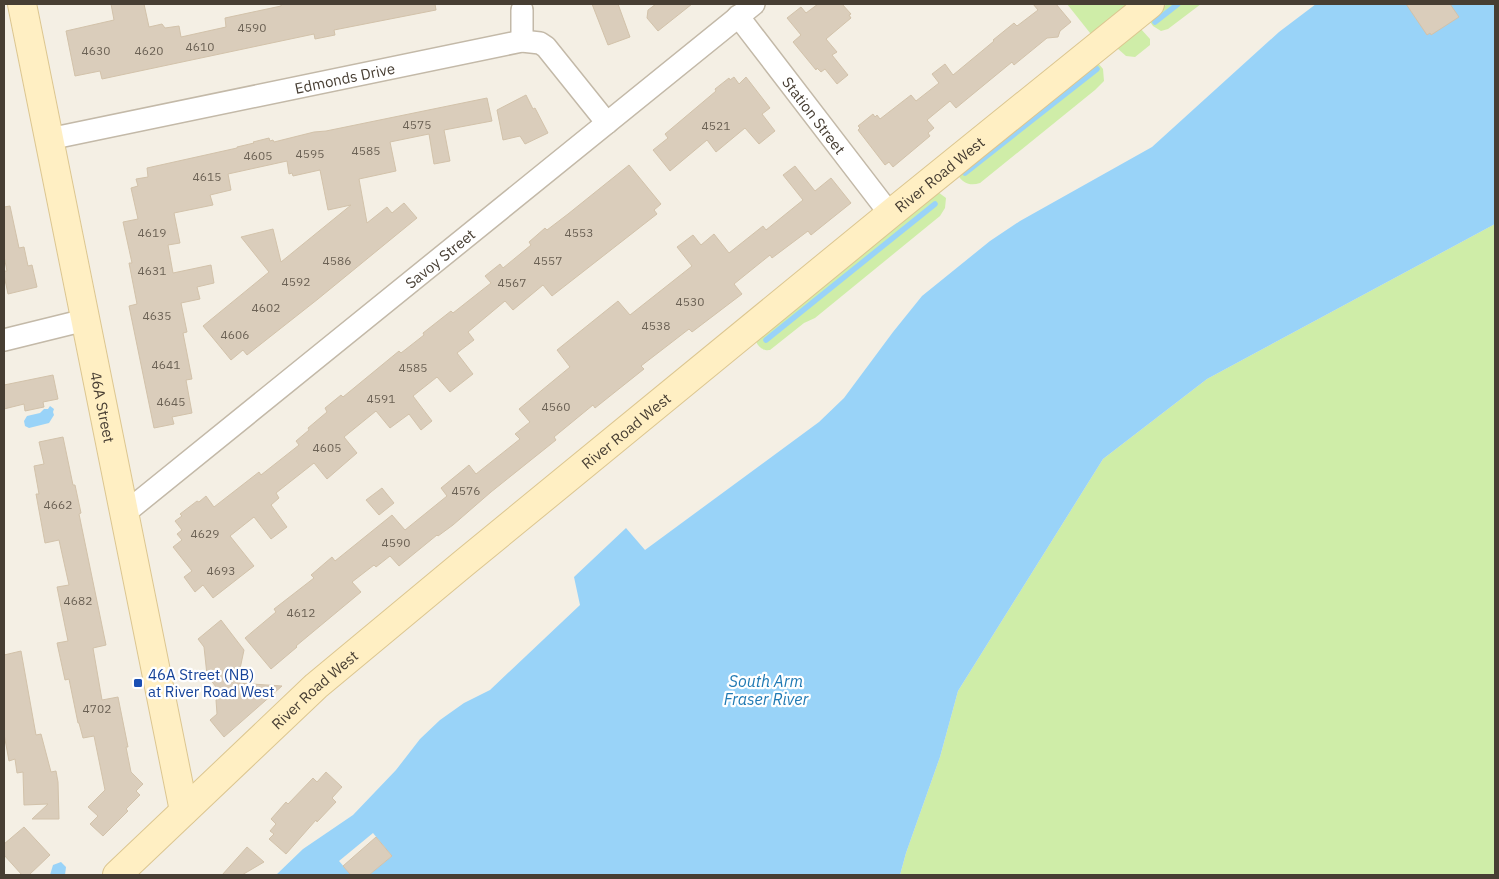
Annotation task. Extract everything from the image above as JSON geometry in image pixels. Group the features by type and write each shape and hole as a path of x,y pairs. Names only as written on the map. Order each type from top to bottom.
{"main road":[{"name":"46A Street","path":"22,4 184,811"},
{"name":"River Road West","path":"117,875 316,686 890,214 1150,4"}],"street":[{"path":"522,10 522,41"},
{"name":"Station Street","path":"746,10 890,214"},
{"name":"Savoy Street","path":"125,513 746,10"},
{"name":"Edmonds Drive","path":"49,139 522,41 540,43 546,47 608,123"},
{"path":"4,340 85,320"}],"green space":[{"path":"1067,4 1136,4 1094,38"},
{"path":"1167,4 1201,4 1168,29 1161,31 1153,26 1148,19"},
{"path":"1140,28 1150,39 1150,45 1135,57 1126,56 1117,48"},
{"path":"1098,63 1103,69 1104,81 1095,90 980,183 967,184 960,178 958,175"},
{"path":"938,192 946,198 945,208 940,216 815,318 804,323 770,350 759,347 756,341"},
{"path":"1495,224 1495,875 900,875 940,757 958,691 1103,459 1207,379"}],"water":[{"name":"South Arm Fraser River","path":"1316,4 1495,4 1495,224 1207,379 1103,459 958,691 940,757 900,875 276,875 303,849 353,815 396,770 420,739 440,720 464,703 490,690 580,605 574,577 626,528 645,550 819,422 844,398 922,296 990,241 1020,221 1152,147 1279,32"},
{"path":"50,406 54,409 54,415 49,423 29,428 25,426 24,421 27,416 40,413"},
{"path":"61,862 66,867 65,875 50,875 53,865"}],"pier":[{"path":"373,833 392,856 369,875 351,875 339,861"}],"building":[{"path":"111,4 144,4 149,27 162,24 165,28 179,26 181,37 226,27 225,18 281,6 281,4 435,4 436,10 334,30 335,35 315,39 314,34 102,79 100,71 75,76 66,31 114,20"},
{"path":"592,4 618,4 630,37 608,45"},
{"path":"656,4 692,4 658,31 647,18 648,10"},
{"path":"818,4 842,4 851,14 849,15 851,18 826,39 837,52 832,55 848,75 837,84 825,69 821,72 817,68 816,70 793,42 801,35 787,18 801,7 806,13"},
{"path":"1033,4 1056,4 1071,22 1060,31 1058,37 1047,38 1014,65 1012,62 956,108 950,101 927,120 934,128 928,133 930,136 893,167 889,162 885,165 858,130 860,128 858,126 873,114 875,117 877,115 880,119 911,95 916,101 939,83 932,74 945,64 953,75 1014,23 1017,26 1038,10"},
{"path":"1406,4 1450,4 1459,17 1431,35 1430,33 1427,35"},
{"path":"734,77 739,84 746,77 770,108 762,114 775,131 759,144 745,128 716,152 707,140 670,171 653,150 668,138 665,134 716,91 715,89 729,78 730,80"},
{"path":"526,95 548,133 525,144 520,136 503,140 497,110"},
{"path":"487,98 492,121 444,130 450,161 434,164 429,134 390,142 396,171 359,179 367,223 387,207 392,213 404,203 417,218 247,355 243,350 231,360 203,326 269,272 241,237 273,229 281,262 351,205 328,210 320,170 293,176 292,173 289,174 287,161 228,174 231,190 210,195 213,205 174,213 180,243 168,245 173,273 211,265 214,283 197,287 200,299 181,303 187,332 183,333 192,379 186,380 192,413 172,417 174,424 154,428 129,306 137,304 129,263 132,263 123,222 138,219 131,188 138,186 136,179 148,177 147,168 237,148 269,138 270,141 273,140 274,142 314,132"},
{"path":"629,165 661,204 654,210 657,214 552,296 543,285 513,310 505,301 468,332 474,340 457,353 473,374 450,392 437,377 413,396 432,421 421,430 409,414 390,428 376,411 344,437 357,453 327,479 314,463 276,493 279,498 271,505 287,527 271,539 254,517 230,536 254,566 213,598 203,585 195,592 184,577 192,571 173,547 182,540 177,534 182,530 175,521 182,516 180,514 206,496 214,507 259,472 261,475 299,445 296,441 327,412 325,408 341,395 343,397 399,351 401,353 451,311 453,313 491,283 485,276 500,264 503,268 531,245 529,242 545,228 547,230"},
{"path":"795,166 815,191 831,178 851,203 811,235 808,231 772,258 770,255 734,284 742,294 692,332 689,329 641,366 644,369 595,408 593,405 554,437 556,440 453,525 437,535 399,566 390,556 376,567 374,565 352,582 361,592 271,669 245,638 276,612 274,609 314,578 311,575 332,557 335,561 392,515 405,530 447,496 441,488 469,465 476,474 520,439 515,434 530,422 519,409 570,367 557,350 618,301 630,315 692,266 677,247 693,235 701,245 714,234 729,253 763,226 766,230 803,200 783,175"},
{"path":"10,206 19,248 24,247 28,266 32,265 37,287 8,294 4,275 4,271 7,271 4,256 4,207"},
{"path":"53,375 58,399 43,402 44,407 25,411 24,404 4,409 4,385"},
{"path":"63,437 81,513 79,514 106,645 93,648 102,700 118,697 131,772 143,784 136,791 140,795 126,809 128,811 103,836 90,824 98,816 88,807 105,790 94,736 83,738 69,679 65,680 57,643 68,641 57,587 69,585 59,540 45,543 36,494 39,494 34,466 44,464 39,442"},
{"path":"382,488 394,503 379,515 366,500"},
{"path":"221,620 244,650 237,683 282,686 224,737 210,720 217,714 216,700 222,695 207,675 204,647 198,639"},
{"path":"21,651 36,735 41,734 51,772 56,771 59,819 32,819 48,804 24,805 23,772 17,773 15,759 9,761 4,734 4,655"},
{"path":"326,772 342,787 332,798 336,802 317,822 316,820 286,854 269,839 274,834 270,831 276,824 271,819 286,802 288,804 313,778 317,782"},
{"path":"24,827 50,855 29,875 22,875 4,855 4,844"},
{"path":"376,837 392,856 369,875 351,875 343,866"},
{"path":"247,847 264,862 242,875 222,875"}],"waterway":[{"path":"1155,22 1178,4"},
{"path":"965,173 1097,69"},
{"path":"766,340 935,204"}],"place":[{"name":"46A Street (NB) at River Road West","path":"138,683"}]}
